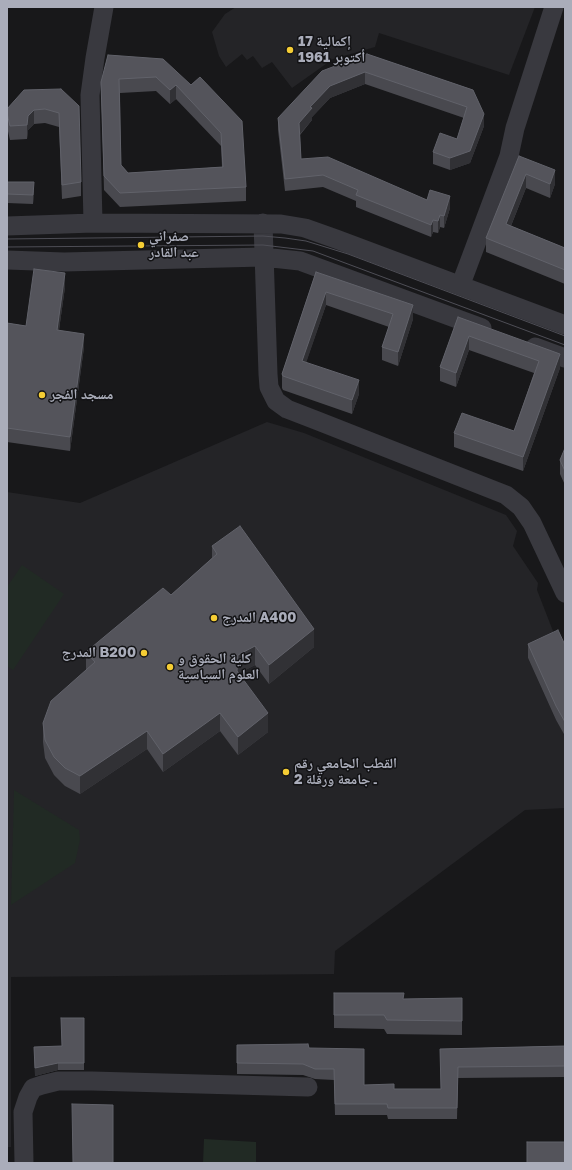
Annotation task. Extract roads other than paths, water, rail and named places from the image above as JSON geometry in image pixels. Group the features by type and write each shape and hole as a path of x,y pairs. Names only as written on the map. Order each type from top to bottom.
{"street":[{"path":"93,224 90,94 94,58 104,7"},
{"path":"460,284 509,156 514,128 554,7"},
{"path":"263,223 263,257 269,387 276,401 300,414 506,495 521,507 532,523 565,593"},
{"path":"7,226 263,223 306,228 460,284 565,325"},
{"path":"7,260 64,262 263,257 300,261 499,334"},
{"path":"521,342 565,358"},
{"path":"24,1163 24,1112 28,1097 33,1088 42,1084 58,1081 92,1081 308,1087"}],"tram line":[{"path":"7,239 263,236 306,241 348,254 565,336"},
{"path":"7,247 263,245 313,251 565,345"}],"place":[{"name":"إكمالية 17 أكتوبر 1961","path":"290,50"},
{"name":"صفراني عبد القادر","path":"141,245"},
{"name":"مسجد الفجر","path":"42,395"},
{"name":"المدرج A400","path":"214,618"},
{"name":"المدرج B200","path":"144,653"},
{"name":"كلية الحقوق و العلوم السياسية","path":"170,667"},
{"name":"القطب الجامعي رقم 2 ـ جامعة ورقلة","path":"286,772"}]}
